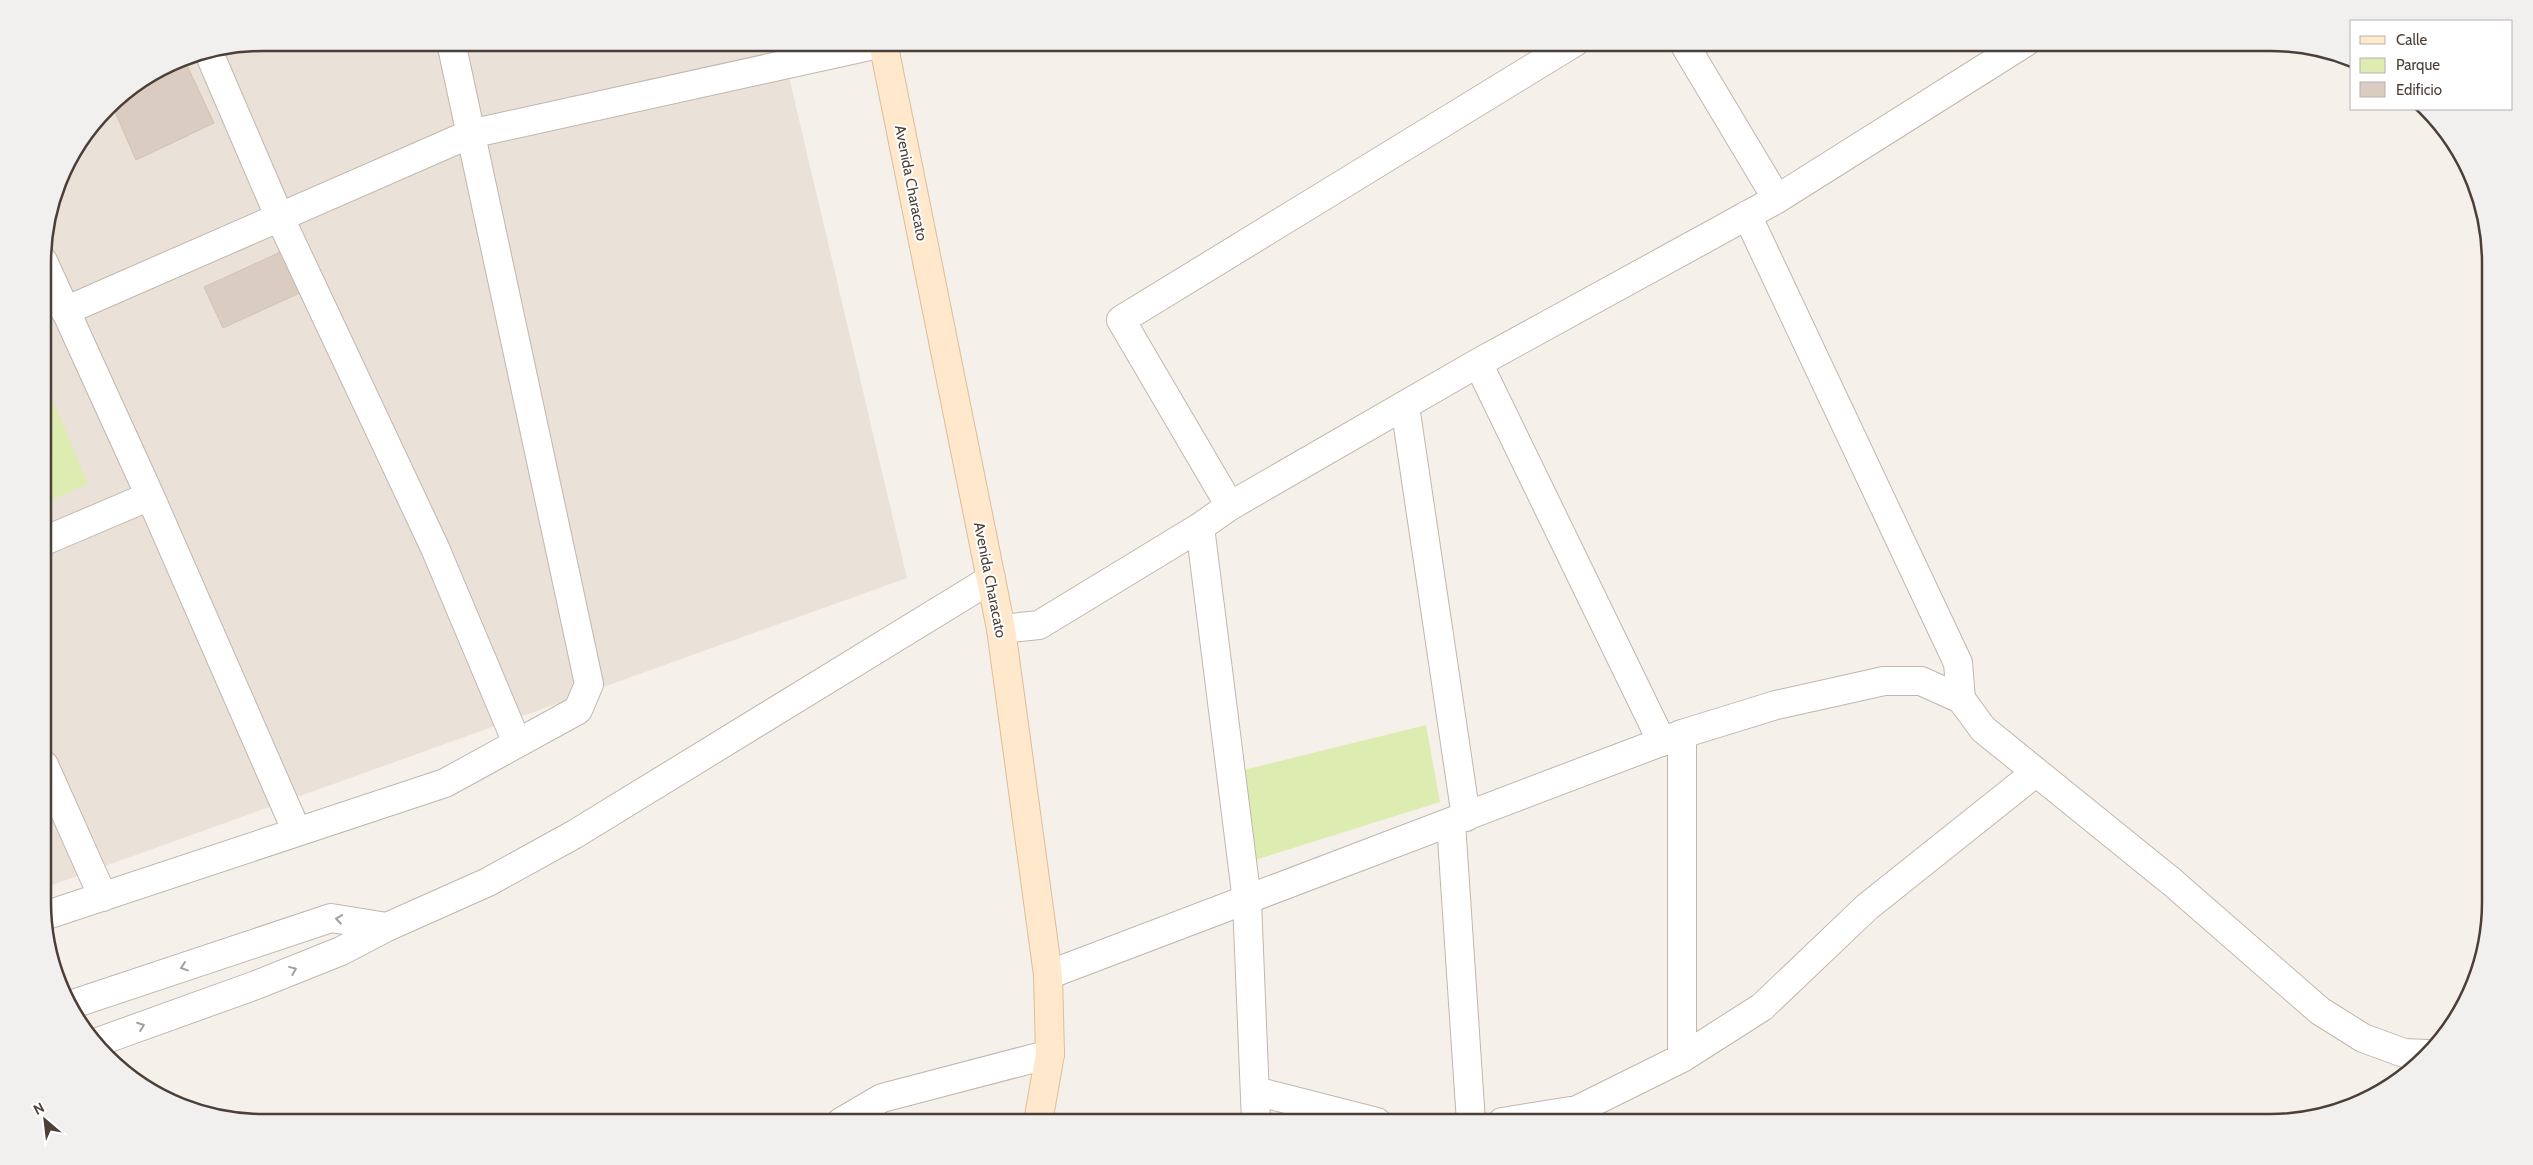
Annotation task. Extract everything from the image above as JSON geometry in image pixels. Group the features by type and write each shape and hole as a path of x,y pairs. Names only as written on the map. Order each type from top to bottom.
{"main road":[{"name":"Avenida Characato","path":"885,51 1001,629 1048,975 1050,1054 1039,1114"}],"street":[{"path":"52,913 445,783 578,710 588,684 454,51"},
{"path":"65,311 470,134 847,51"},
{"path":"1230,506 1121,320 1560,51"},
{"path":"1688,51 1777,199"},
{"path":"1001,629 1038,625 1200,528 1230,506 1478,363 1777,199 2012,51"},
{"path":"212,57 279,216 435,548 517,743"},
{"path":"1747,215 1958,663 1961,699"},
{"path":"51,279 150,496 297,832"},
{"path":"1478,363 1672,738 1682,1058"},
{"path":"1405,406 1458,820 1471,1114"},
{"path":"51,538 150,496"},
{"path":"1200,528 1247,901 1256,1114"},
{"path":"103,1040 256,985 341,951 387,927 488,882 575,834 991,579"},
{"path":"1048,975 1672,738 1776,705 1884,681 1921,681 1961,699 1984,729 2035,773 2172,882 2320,1011 2363,1038 2404,1053 2418,1054"},
{"path":"1552,1114 1577,1110 1682,1058 1762,1007 1867,907 2035,773"},
{"path":"51,781 103,897"},
{"path":"77,1003 331,918 387,927"},
{"path":"855,1114 882,1098 1050,1054"},
{"path":"1255,1091 1346,1114"}],"shaded area":[{"path":"264,51 783,51 907,578 51,885 51,264 55,222 67,182 95,134 113,113 134,95 182,67 222,55"}],"green space":[{"path":"51,395 88,484 51,500"},
{"path":"1426,725 1440,802 1252,861 1240,771"}],"building":[{"path":"187,65 214,123 136,160 115,111 146,87"},
{"path":"285,250 304,291 223,328 204,287"}]}
